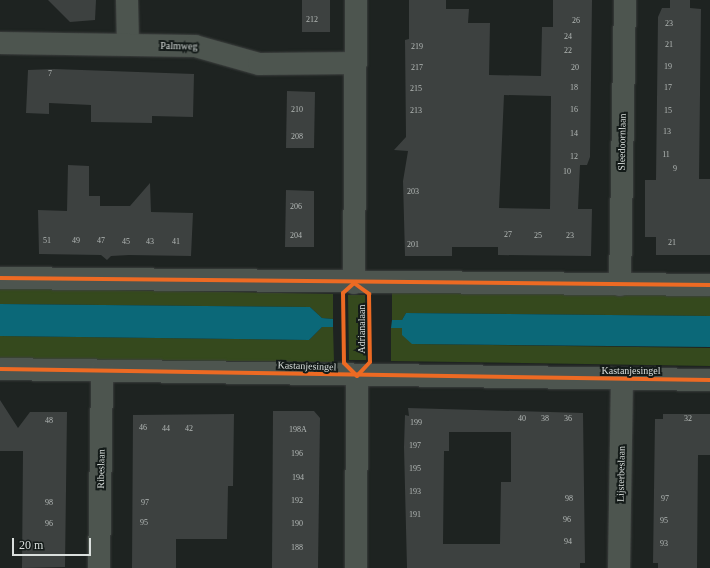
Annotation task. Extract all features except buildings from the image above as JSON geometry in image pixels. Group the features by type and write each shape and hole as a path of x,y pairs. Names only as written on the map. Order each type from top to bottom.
{"street":[{"path":"127,0 128,45"},
{"path":"354,283 356,0"},
{"name":"Sleedoornlaan","path":"620,285 625,0"},
{"name":"Palmweg","path":"0,43 205,47 259,64 356,63"},
{"path":"0,278 354,283 710,285"},
{"name":"Kastanjesingel","path":"0,369 357,376 710,380"},
{"name":"Ribeslaan","path":"99,568 102,371"},
{"path":"356,568 357,376"},
{"name":"Lijsterbeslaan","path":"619,568 622,379"}],"green space":[{"path":"0,288 333,294 333,319 322,318 310,307 0,304"},
{"path":"392,293 710,294 710,316 406,313 402,320 392,320"},
{"path":"348,295 365,295 366,360 349,360"},
{"path":"322,327 333,327 334,362 0,359 0,336 309,340"},
{"path":"391,328 402,328 413,344 710,348 710,366 391,361"}],"water":[{"path":"0,304 310,307 322,318 333,319 333,327 322,327 309,340 0,336"},
{"path":"406,313 710,316 710,347 412,344 402,335 402,328 391,328 392,320 402,320"}],"cycle path":[{"path":"0,278 710,285"},
{"name":"Adrianalaan","path":"354,283 369,294 370,362 357,376 344,363 343,293 354,283"},
{"path":"0,369 710,380"}]}
